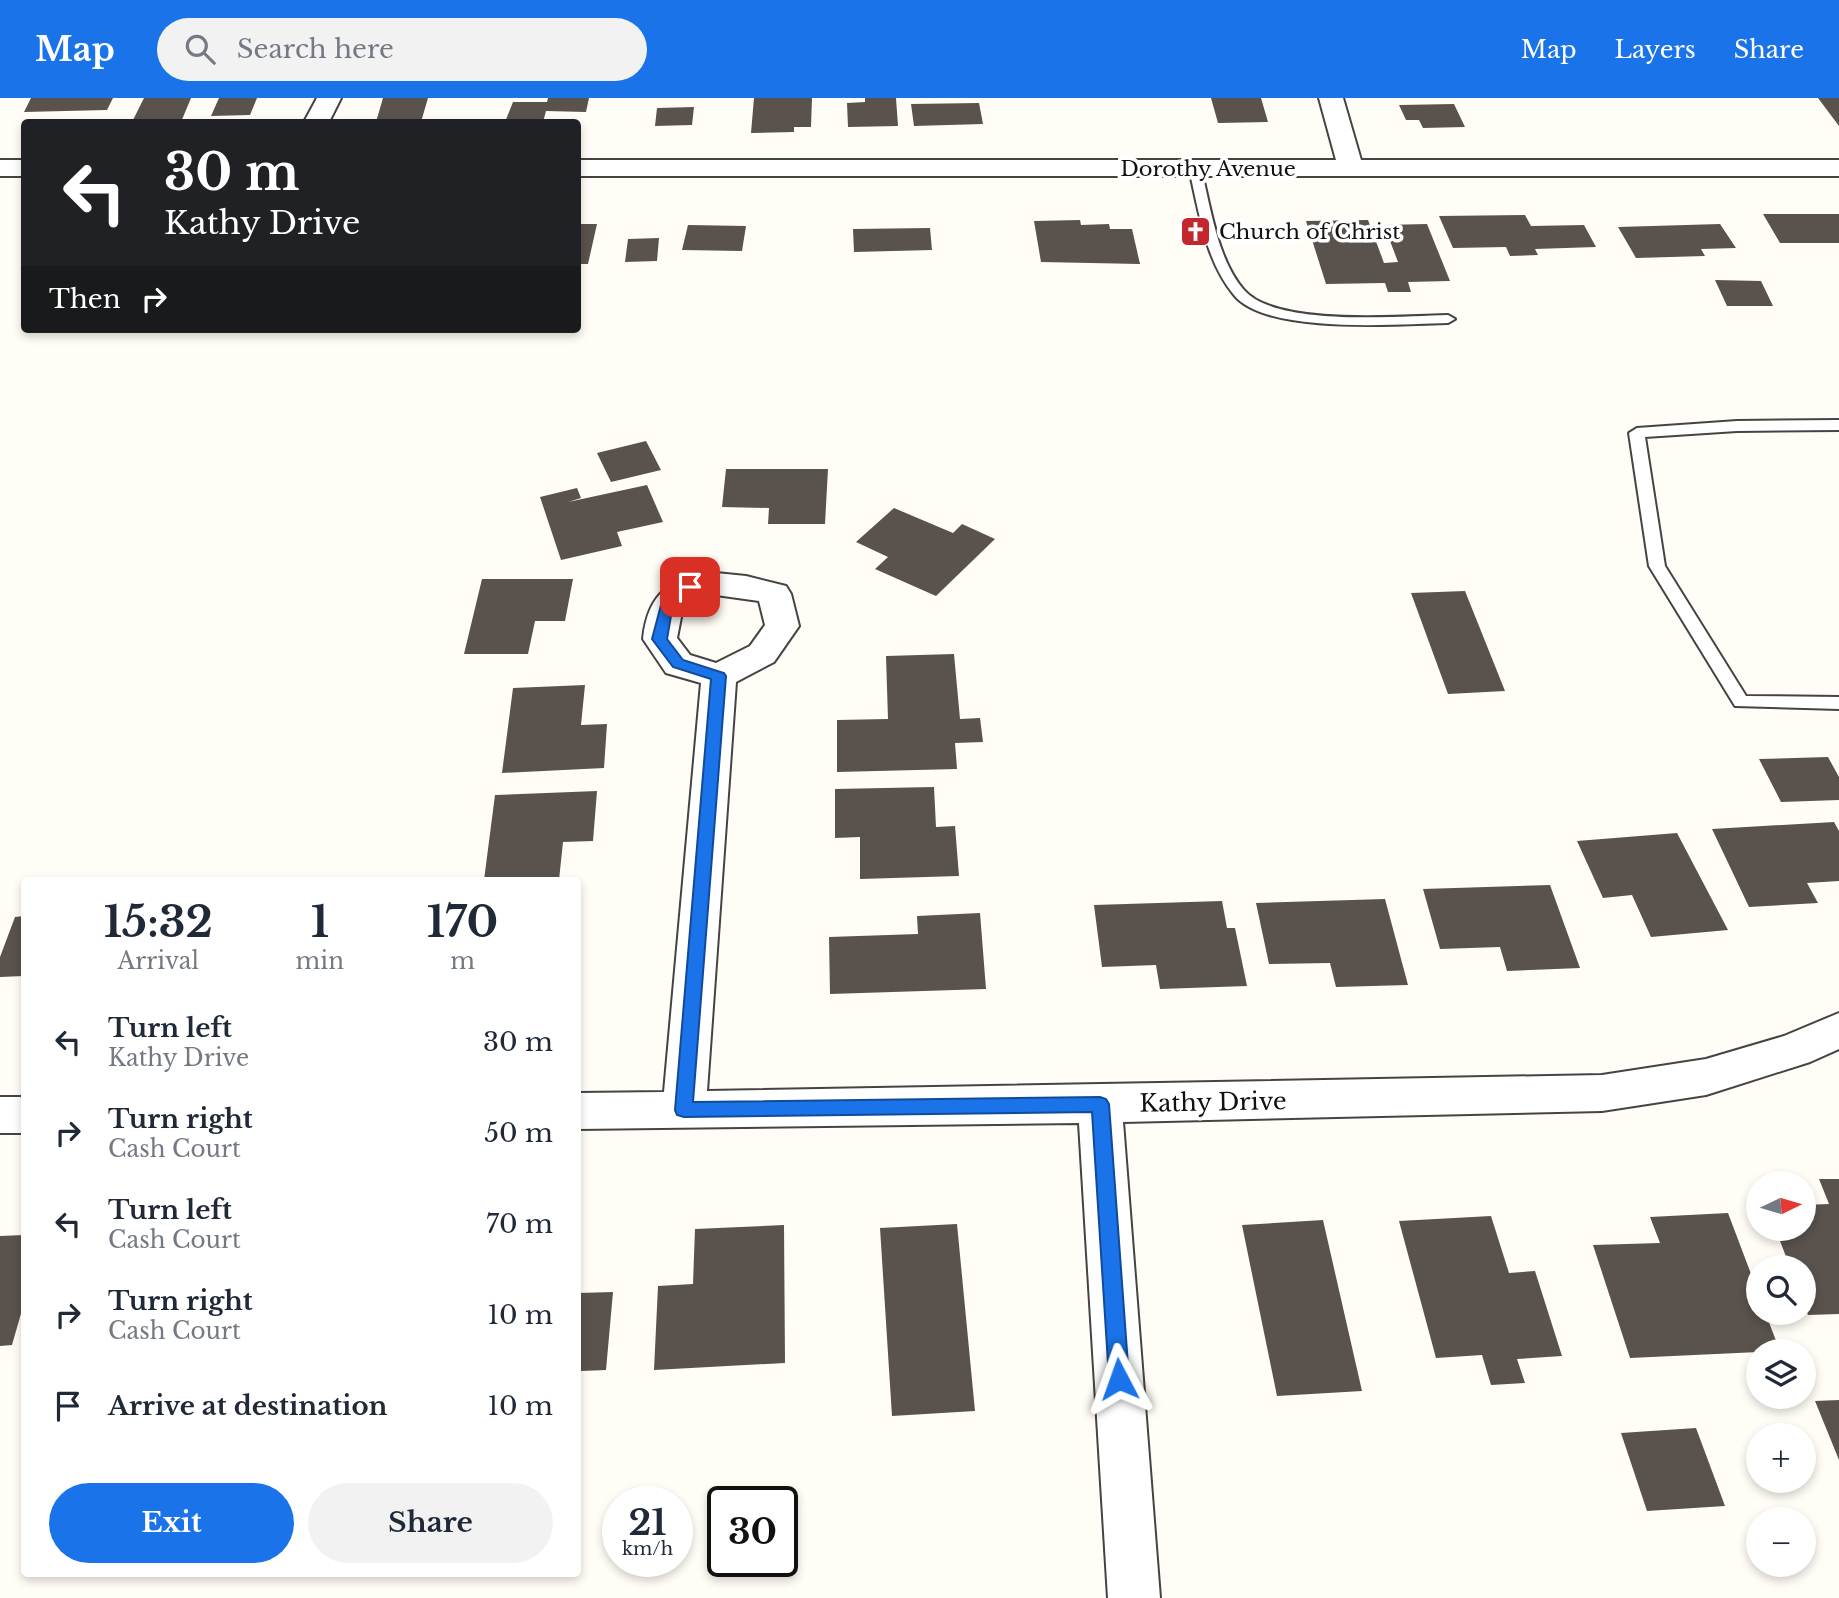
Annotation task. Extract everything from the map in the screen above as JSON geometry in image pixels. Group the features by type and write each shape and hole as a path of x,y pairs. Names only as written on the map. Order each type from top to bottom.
{"street":[{"path":"318,119 329,98"},
{"path":"1331,98 1351,169"},
{"name":"Dorothy Avenue","path":"581,168 1839,168"},
{"path":"0,169 21,169"},
{"path":"684,1110 719,676"},
{"name":"Kathy Drive","path":"581,1111 1100,1104 1602,1093 1706,1077 1795,1050 1839,1030"},
{"path":"1100,1104 1134,1598"},
{"path":"0,1115 21,1115"}],"lane":[{"path":"1195,169 1223,269 1242,297 1274,314 1309,318 1448,319"},
{"path":"1839,425 1737,426 1637,433 1657,566 1741,702 1839,703"}],"building":[{"path":"31,98 113,98 107,110 24,112"},
{"path":"144,98 191,98 182,119 134,119"},
{"path":"219,98 257,98 250,115 211,116"},
{"path":"383,98 428,98 422,119 377,119"},
{"path":"548,98 589,98 586,112 546,111 544,119 506,119 513,102 547,102"},
{"path":"754,98 812,98 811,127 794,127 794,132 751,133"},
{"path":"865,98 896,98 898,126 848,127 847,103 865,102"},
{"path":"1211,98 1261,98 1268,122 1218,123"},
{"path":"1818,98 1839,98 1839,126"},
{"path":"979,103 983,124 914,126 911,104"},
{"path":"1454,104 1465,127 1423,128 1419,120 1406,120 1399,105"},
{"path":"694,107 692,125 655,126 657,108"},
{"path":"1763,214 1839,214 1839,243 1780,243"},
{"path":"1525,215 1531,226 1584,225 1596,247 1535,249 1538,255 1510,256 1506,247 1453,248 1439,216"},
{"path":"1080,220 1081,225 1109,224 1110,229 1132,229 1140,264 1041,262 1034,221"},
{"path":"1368,220 1384,263 1398,262 1384,225 1427,224 1450,281 1408,282 1411,292 1388,292 1385,283 1326,284 1306,221"},
{"path":"581,224 597,224 588,264 581,264"},
{"path":"1720,224 1736,248 1701,249 1705,256 1636,258 1618,227"},
{"path":"688,225 746,226 742,251 682,250"},
{"path":"930,228 932,250 854,252 853,229"},
{"path":"659,238 657,261 625,262 628,239"},
{"path":"1715,280 1761,281 1773,306 1727,306"},
{"path":"646,441 661,470 611,482 597,453"},
{"path":"726,469 828,469 825,524 768,524 769,508 722,507"},
{"path":"647,485 663,522 617,532 622,546 561,560 540,497 577,488 581,498 568,502"},
{"path":"894,508 953,533 962,524 995,539 936,596 875,569 888,557 856,542"},
{"path":"482,579 573,579 565,621 535,621 528,654 464,654"},
{"path":"1465,591 1505,691 1448,694 1411,593"},
{"path":"954,654 960,719 980,718 983,742 955,743 957,769 837,772 837,720 888,719 886,656"},
{"path":"585,685 581,725 607,724 604,768 502,773 513,688"},
{"path":"1828,757 1839,777 1839,800 1781,802 1759,759"},
{"path":"934,787 936,827 955,826 959,876 860,879 860,837 835,838 835,789"},
{"path":"597,791 593,841 563,842 559,877 484,877 495,795"},
{"path":"1834,822 1839,831 1839,881 1807,883 1818,903 1749,907 1712,829"},
{"path":"1677,833 1728,930 1651,937 1632,895 1603,898 1577,841"},
{"path":"1550,885 1580,968 1507,971 1500,947 1440,949 1423,889"},
{"path":"1385,899 1408,985 1336,987 1330,963 1269,964 1256,903"},
{"path":"1222,901 1227,928 1235,928 1247,986 1160,989 1156,965 1102,967 1094,905"},
{"path":"980,913 986,989 830,994 829,937 918,934 917,916"},
{"path":"21,916 21,976 0,977 0,957 15,917"},
{"path":"1819,1179 1839,1179 1839,1314 1816,1315 1816,1255 1785,1255 1780,1241 1816,1241 1816,1205 1829,1204"},
{"path":"1728,1213 1746,1261 1746,1325 1770,1325 1775,1339 1746,1339 1746,1353 1630,1358 1593,1245 1660,1243 1650,1217"},
{"path":"1491,1216 1509,1273 1535,1271 1562,1356 1517,1359 1525,1383 1491,1385 1482,1355 1436,1358 1399,1221"},
{"path":"1323,1220 1362,1391 1277,1396 1242,1225"},
{"path":"957,1224 975,1411 892,1416 880,1228"},
{"path":"784,1225 785,1363 654,1370 658,1286 693,1284 695,1229"},
{"path":"21,1235 21,1314 12,1345 0,1346 0,1236"},
{"path":"613,1292 606,1370 581,1371 581,1293"},
{"path":"1839,1400 1839,1460 1816,1403 1816,1401"},
{"path":"1696,1428 1725,1506 1647,1511 1621,1433"}],"place":[{"name":"Church of Christ","path":"1196,232"}],"route":[{"path":"690,587 666,608 660,639 678,664 719,676 684,1110 1100,1104 1119,1379"}]}
